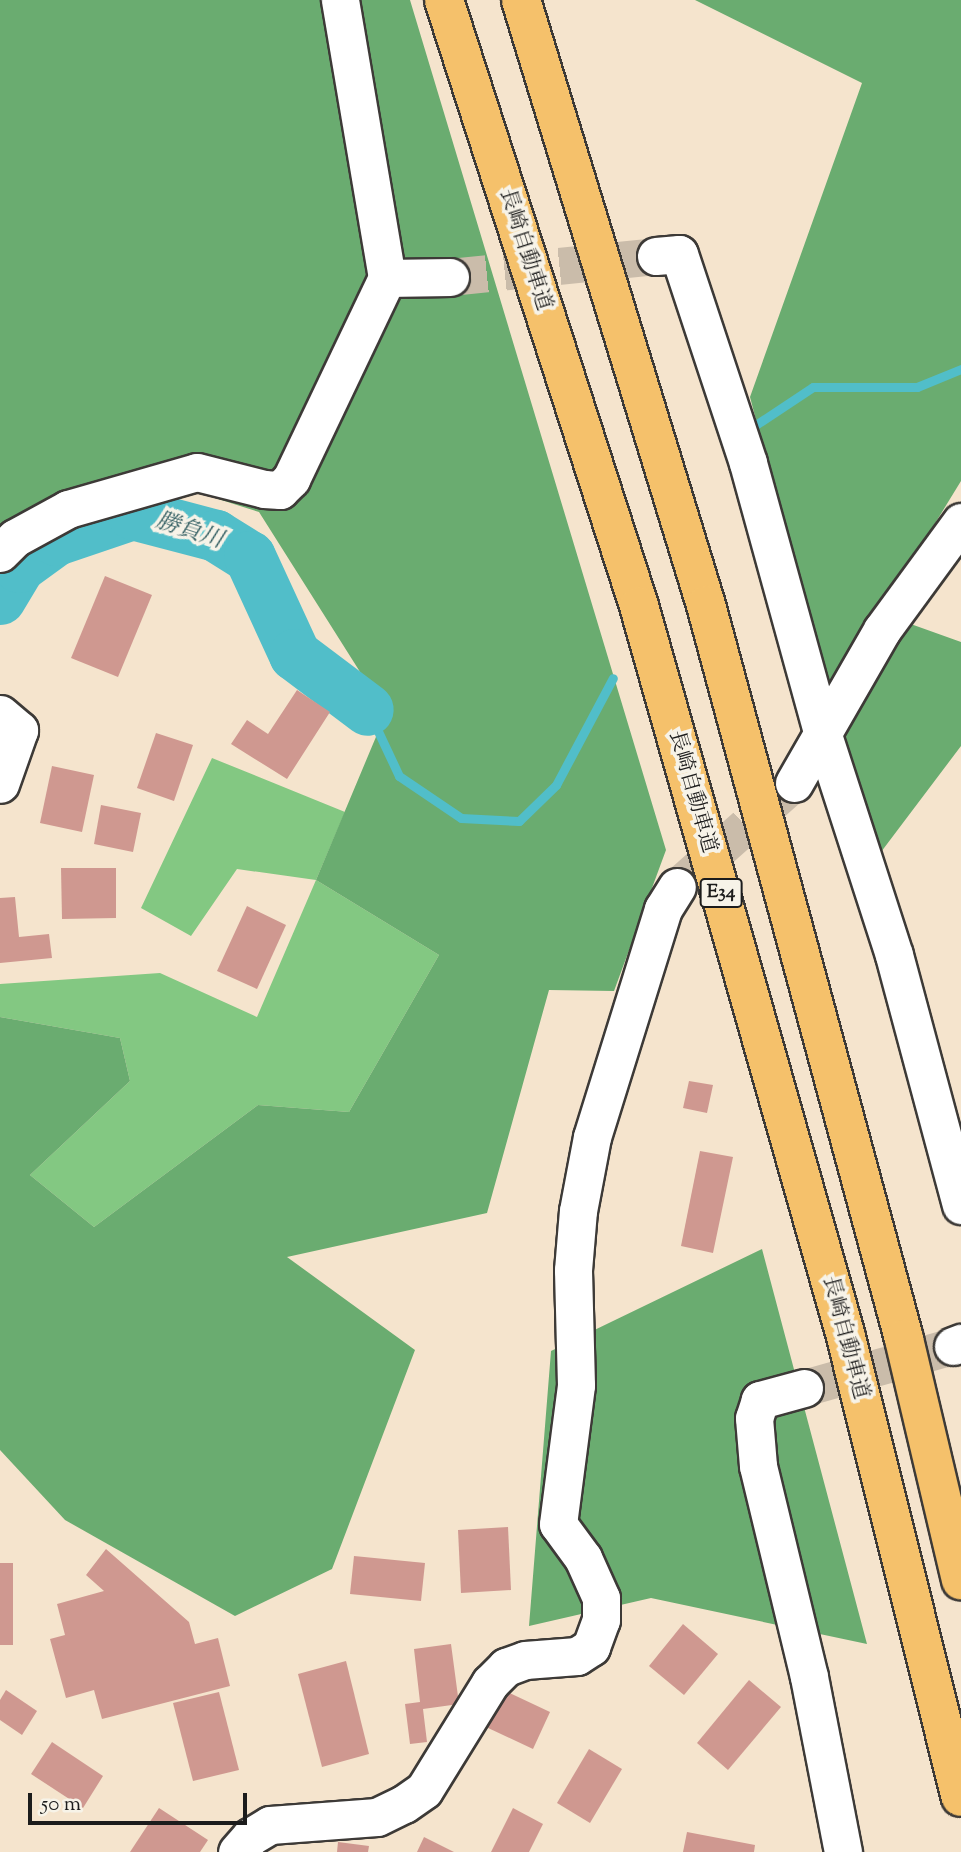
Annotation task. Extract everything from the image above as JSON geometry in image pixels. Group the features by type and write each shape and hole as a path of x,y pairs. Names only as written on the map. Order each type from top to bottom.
{"highway":[{"name":"長崎自動車道","path":"444,0 639,606 845,1333 961,1797"},
{"path":"521,0 706,605 904,1339 961,1580"}],"street":[{"path":"0,553 15,538 68,509 197,472 245,486 280,490 291,479 387,278 340,0"},
{"path":"656,256 679,254 748,463 822,732 894,955 961,1205"},
{"path":"387,278 450,277"},
{"path":"794,783 882,630 961,522"},
{"path":"0,784 19,730 3,716"},
{"path":"237,1852 250,1837 270,1825 377,1817 404,1804 424,1790 490,1683 506,1667 525,1660 577,1656 590,1647 601,1620 601,1598 583,1558 558,1524 576,1385 573,1270 578,1211 600,1112 663,909 677,887"},
{"path":"804,1388 760,1400 754,1418 755,1442 843,1852"}],"green space":[{"path":"0,0 410,0 666,850 614,991 549,990 487,1213 287,1257 415,1350 332,1569 235,1616 65,1520 0,1450 0,1017 120,1038 130,1081 30,1175 94,1227 258,1105 349,1112 439,955 316,880 386,713 259,512 130,471 10,518 0,529"},
{"path":"695,0 961,0 961,481 880,613 961,642 961,746 878,856 828,695 750,397 862,83"},
{"path":"212,758 345,812 316,880 237,869 191,936 141,908"},
{"path":"316,880 439,955 349,1112 258,1105 94,1227 30,1175 130,1081 120,1038 0,1017 0,984 160,973 257,1017"},
{"path":"762,1249 867,1644 651,1598 529,1626 551,1351"}],"building":[{"path":"105,576 152,595 118,677 71,658"},
{"path":"297,690 330,712 287,779 231,744 247,720 268,734"},
{"path":"156,733 193,745 174,801 137,788"},
{"path":"52,766 94,775 82,832 40,823"},
{"path":"101,805 141,813 133,852 94,844"},
{"path":"61,868 116,868 116,918 62,919"},
{"path":"15,897 19,937 49,934 52,958 0,963 0,898"},
{"path":"247,906 286,925 257,989 217,971"},
{"path":"689,1081 713,1085 707,1113 683,1108"},
{"path":"700,1151 733,1157 713,1253 681,1246"},
{"path":"508,1527 511,1590 461,1593 458,1530"},
{"path":"106,1549 189,1622 195,1644 218,1638 230,1686 102,1719 94,1690 66,1698 50,1639 65,1635 57,1604 104,1591 86,1575"},
{"path":"354,1556 425,1563 421,1601 350,1594"},
{"path":"0,1563 13,1563 13,1645 0,1645"},
{"path":"683,1624 718,1654 684,1695 649,1666"},
{"path":"451,1644 459,1704 423,1709 427,1742 410,1744 405,1704 420,1702 414,1649"},
{"path":"346,1661 369,1754 322,1767 298,1674"},
{"path":"749,1680 781,1707 728,1770 697,1743"},
{"path":"6,1690 37,1711 22,1735 0,1720 0,1700"},
{"path":"503,1690 550,1712 533,1749 486,1727"},
{"path":"219,1692 239,1770 193,1781 173,1703"},
{"path":"52,1742 103,1776 83,1808 31,1774"},
{"path":"589,1749 622,1769 590,1823 557,1803"},
{"path":"159,1808 208,1840 200,1852 130,1852"},
{"path":"513,1808 543,1824 529,1852 491,1852"},
{"path":"687,1832 755,1845 754,1852 683,1852"},
{"path":"424,1837 454,1852 417,1852"},
{"path":"338,1842 369,1846 368,1852 337,1852"}],"waterway":[{"path":"757,424 813,387 917,387 961,369"},
{"name":"勝負川","path":"0,599 19,567 56,540 133,514 216,536 250,557 295,655 368,710"},
{"path":"368,710 399,776 461,818 519,821 556,785 613,678"}],"tunnel":[{"path":"450,277 656,256"},
{"path":"677,887 794,783"},
{"path":"804,1388 953,1346"}]}
